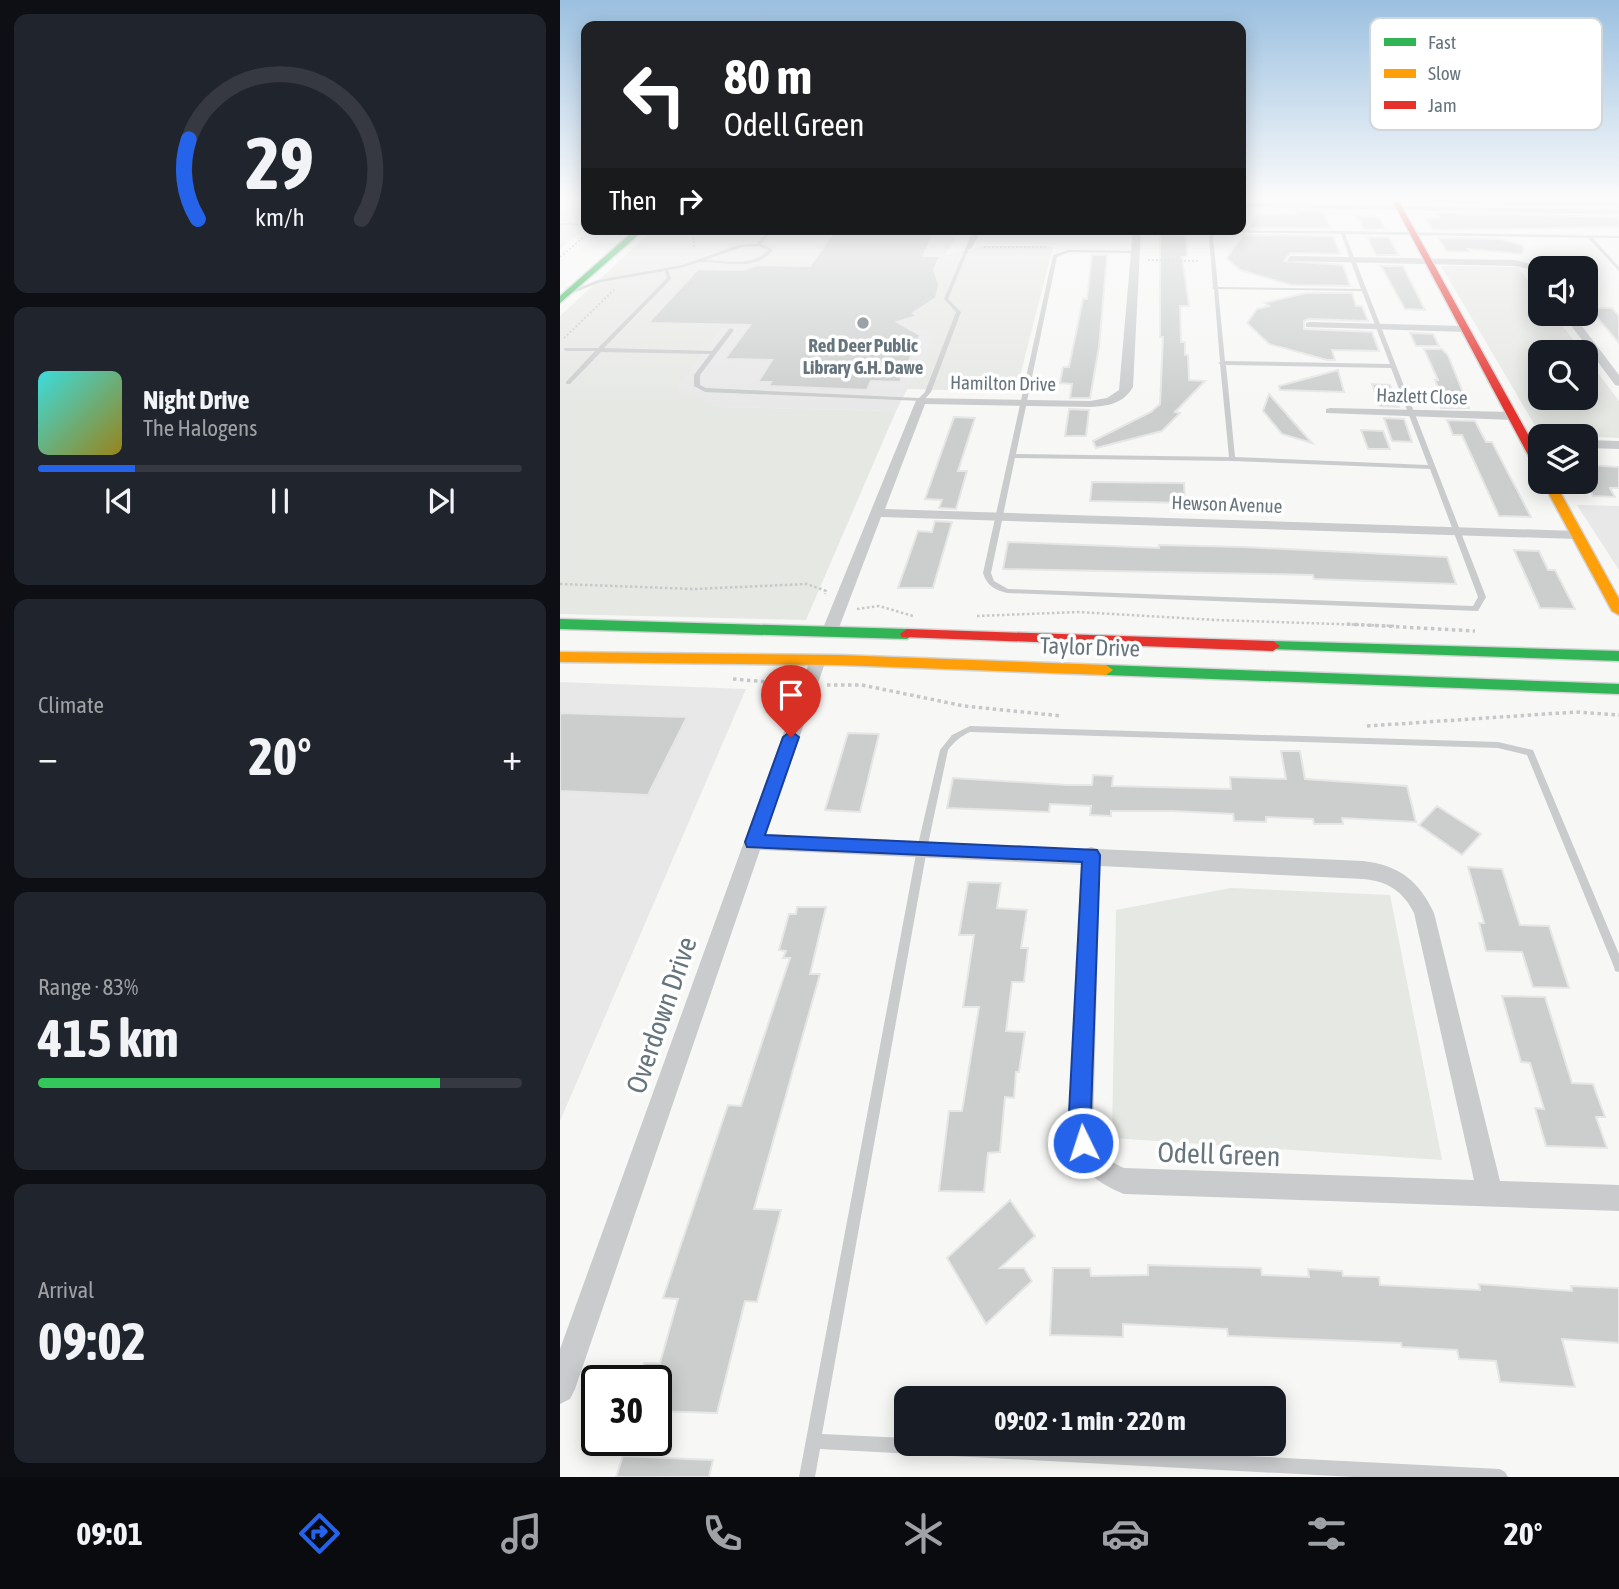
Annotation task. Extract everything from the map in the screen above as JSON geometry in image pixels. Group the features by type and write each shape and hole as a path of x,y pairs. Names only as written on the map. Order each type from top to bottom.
{"main road":[{"path":"562,293 586,267"},
{"path":"1432,267 1513,416 1528,435"},
{"path":"562,293 597,268"},
{"path":"1555,494 1619,611"},
{"name":"Taylor Drive","path":"560,624 1619,656"},
{"name":"Taylor Drive","path":"560,657 818,660 1619,689"}],"street":[{"name":"Hamilton Drive","path":"829,633 921,400 1090,404 1114,400 1123,394 1127,387 1135,267"},
{"path":"1310,325 1465,329"},
{"path":"1577,326 1619,383"},
{"name":"Hazlett Close","path":"1330,411 1513,416"},
{"path":"1598,444 1619,445"},
{"name":"Hewson Avenue","path":"876,513 1577,534"},
{"name":"Overdown Drive","path":"560,1389 818,660"},
{"path":"754,842 1091,855 1375,870 1400,880 1415,894 1424,913 1490,1193"},
{"name":"Odell Green","path":"1091,855 1080,1113 1083,1143 1096,1167 1108,1176 1124,1181 1619,1198"}],"lane":[{"path":"562,293 593,283 680,267"},
{"path":"731,330 695,381 705,390 921,400 928,392 959,312 946,299 960,267"},
{"path":"1053,267 986,573 994,587 1007,591 1475,609 1482,597 1355,267"},
{"path":"1212,267 1232,459"},
{"path":"597,268 607,276 626,277"},
{"path":"568,383 669,278 667,271"},
{"path":"1214,288 1363,290"},
{"path":"566,349 714,353"},
{"path":"1221,363 1392,366"},
{"path":"1012,456 1232,459 1430,467"},
{"path":"807,1477 922,849 944,751 949,741 970,729 1498,744 1530,752 1619,967"},
{"path":"815,1441 1500,1477"}],"path":[{"path":"560,584 719,589 807,584 826,591 821,601"},
{"path":"857,609 877,605 892,606 915,616"},
{"path":"972,616 1078,612 1144,618 1298,621 1329,625 1425,625 1479,632"},
{"path":"831,685 862,685 964,706 1071,717"},
{"path":"1359,726 1409,725 1537,714 1619,715"}],"shaded area":[{"path":"613,267 1048,267 1016,392 907,389 936,332 723,328 676,389 721,407 896,411 806,620 560,614 560,316"},
{"path":"1442,267 1518,267 1528,281 1528,326 1563,326 1573,340 1528,340 1528,410 1598,410 1598,373 1619,401 1619,438 1598,437 1598,424 1534,424"},
{"path":"723,328 937,332 896,411 721,407 675,390"},
{"path":"1577,505 1619,506 1619,570"},
{"path":"560,682 746,689 560,1121"},
{"path":"1231,888 1390,895 1442,1160 1112,1138 1116,910"}],"building":[{"path":"752,267 935,267 939,284 936,298 913,313 917,316 897,322 920,335 900,382 871,381 867,390 769,386 771,382 758,382 772,360 725,359 750,325 648,323 698,269 743,270"},
{"path":"1091,267 1106,267 1099,347 1090,398 1070,398 1072,384 1060,383 1063,367 1069,367 1083,299 1087,299"},
{"path":"1160,267 1183,267 1189,306 1180,306 1181,342 1185,342 1185,355 1188,355 1189,380 1205,381 1175,412 1180,413 1162,431 1096,448 1093,441 1151,412 1160,404 1163,337 1160,337"},
{"path":"1237,267 1344,267 1350,286 1291,285"},
{"path":"1382,267 1403,267 1425,310 1405,309"},
{"path":"1306,293 1352,293 1356,306 1362,306 1368,321 1309,319 1304,321 1304,329 1372,332 1379,351 1332,350 1335,360 1327,360 1269,344 1247,323 1257,309 1269,306 1265,303"},
{"path":"1598,308 1612,308 1619,316 1619,343 1598,318"},
{"path":"1410,333 1433,334 1439,346 1416,346"},
{"path":"1424,349 1442,349 1448,355 1469,408 1441,408 1434,392 1440,392 1435,380 1438,380"},
{"path":"1338,370 1344,392 1280,390 1279,386"},
{"path":"1372,384 1390,385 1399,407 1380,406"},
{"path":"1269,394 1312,443 1282,434 1263,411"},
{"path":"1069,409 1089,410 1086,436 1065,436"},
{"path":"954,417 975,418 958,471 967,471 956,509 939,508 942,500 925,499"},
{"path":"1384,418 1404,419 1412,442 1392,441"},
{"path":"1447,420 1475,421 1486,442 1492,442 1531,517 1499,516 1462,435 1453,435"},
{"path":"1361,430 1383,431 1390,449 1368,449"},
{"path":"1598,466 1619,467 1619,488 1610,488 1615,497 1592,494 1598,494"},
{"path":"1092,482 1184,483 1185,503 1090,501"},
{"path":"935,521 952,522 933,588 898,588 918,531 932,532"},
{"path":"1008,542 1159,548 1159,545 1244,547 1447,557 1456,584 1314,579 1313,575 1003,569"},
{"path":"1514,550 1539,551 1548,570 1555,570 1575,609 1540,608"},
{"path":"560,713 687,717 648,795 560,791"},
{"path":"848,733 879,734 860,812 825,810"},
{"path":"1281,751 1300,751 1305,779 1407,786 1416,822 1342,818 1343,824 1314,824 1313,819 1266,817 1266,822 1234,821 1233,814 1173,811 1111,811 1111,816 1090,815 1091,806 1050,804 1049,812 947,808 953,778 1092,785 1093,775 1113,776 1112,786 1231,789 1230,777 1286,779"},
{"path":"1437,806 1481,834 1462,855 1419,825"},
{"path":"1468,867 1502,869 1520,925 1549,926 1569,988 1533,987 1522,952 1486,951 1479,923 1484,923"},
{"path":"968,882 1001,883 997,908 1027,910 1021,948 1028,948 1024,982 1012,982 1006,1031 1025,1032 1019,1072 1016,1072 1014,1098 1005,1097 1000,1152 988,1153 984,1192 939,1191 949,1111 962,1111 979,1007 963,1007 974,935 959,935"},
{"path":"797,907 826,907 810,974 820,974 754,1209 781,1210 757,1302 745,1301 717,1413 672,1412 672,1365 643,1365 660,1363 678,1299 663,1298 728,1105 741,1106 790,958 783,958 786,951 779,950 789,914 796,914"},
{"path":"1502,996 1545,997 1572,1083 1593,1084 1605,1117 1596,1117 1607,1148 1546,1146 1535,1108 1544,1109 1530,1063 1521,1062"},
{"path":"1010,1200 1035,1236 1000,1268 1024,1268 1032,1281 986,1324 947,1258"},
{"path":"1148,1265 1261,1268 1262,1275 1309,1277 1308,1269 1342,1271 1343,1276 1379,1277 1380,1285 1480,1290 1479,1284 1572,1291 1571,1286 1619,1288 1619,1343 1562,1339 1575,1387 1500,1382 1496,1361 1459,1359 1457,1350 1402,1347 1401,1343 1228,1336 1227,1329 1123,1324 1123,1337 1050,1335 1053,1268 1090,1268 1091,1276 1148,1275"},
{"path":"623,1456 713,1460 709,1477 616,1477"}],"traffic: fast":[{"path":"560,300 598,267"},
{"path":"560,624 907,634"},
{"path":"1273,646 1619,656"},
{"path":"1106,670 1619,689"}],"traffic: slow":[{"path":"1555,494 1619,611"},
{"path":"560,657 839,660 1106,670"}],"traffic: jam":[{"path":"1432,267 1528,444"},
{"path":"907,634 1273,646"}],"place":[{"name":"Red Deer Public Library G.H. Dawe","path":"863,323"}],"route":[{"path":"791,737 754,842 1091,855 1080,1113 1083,1143"}]}
